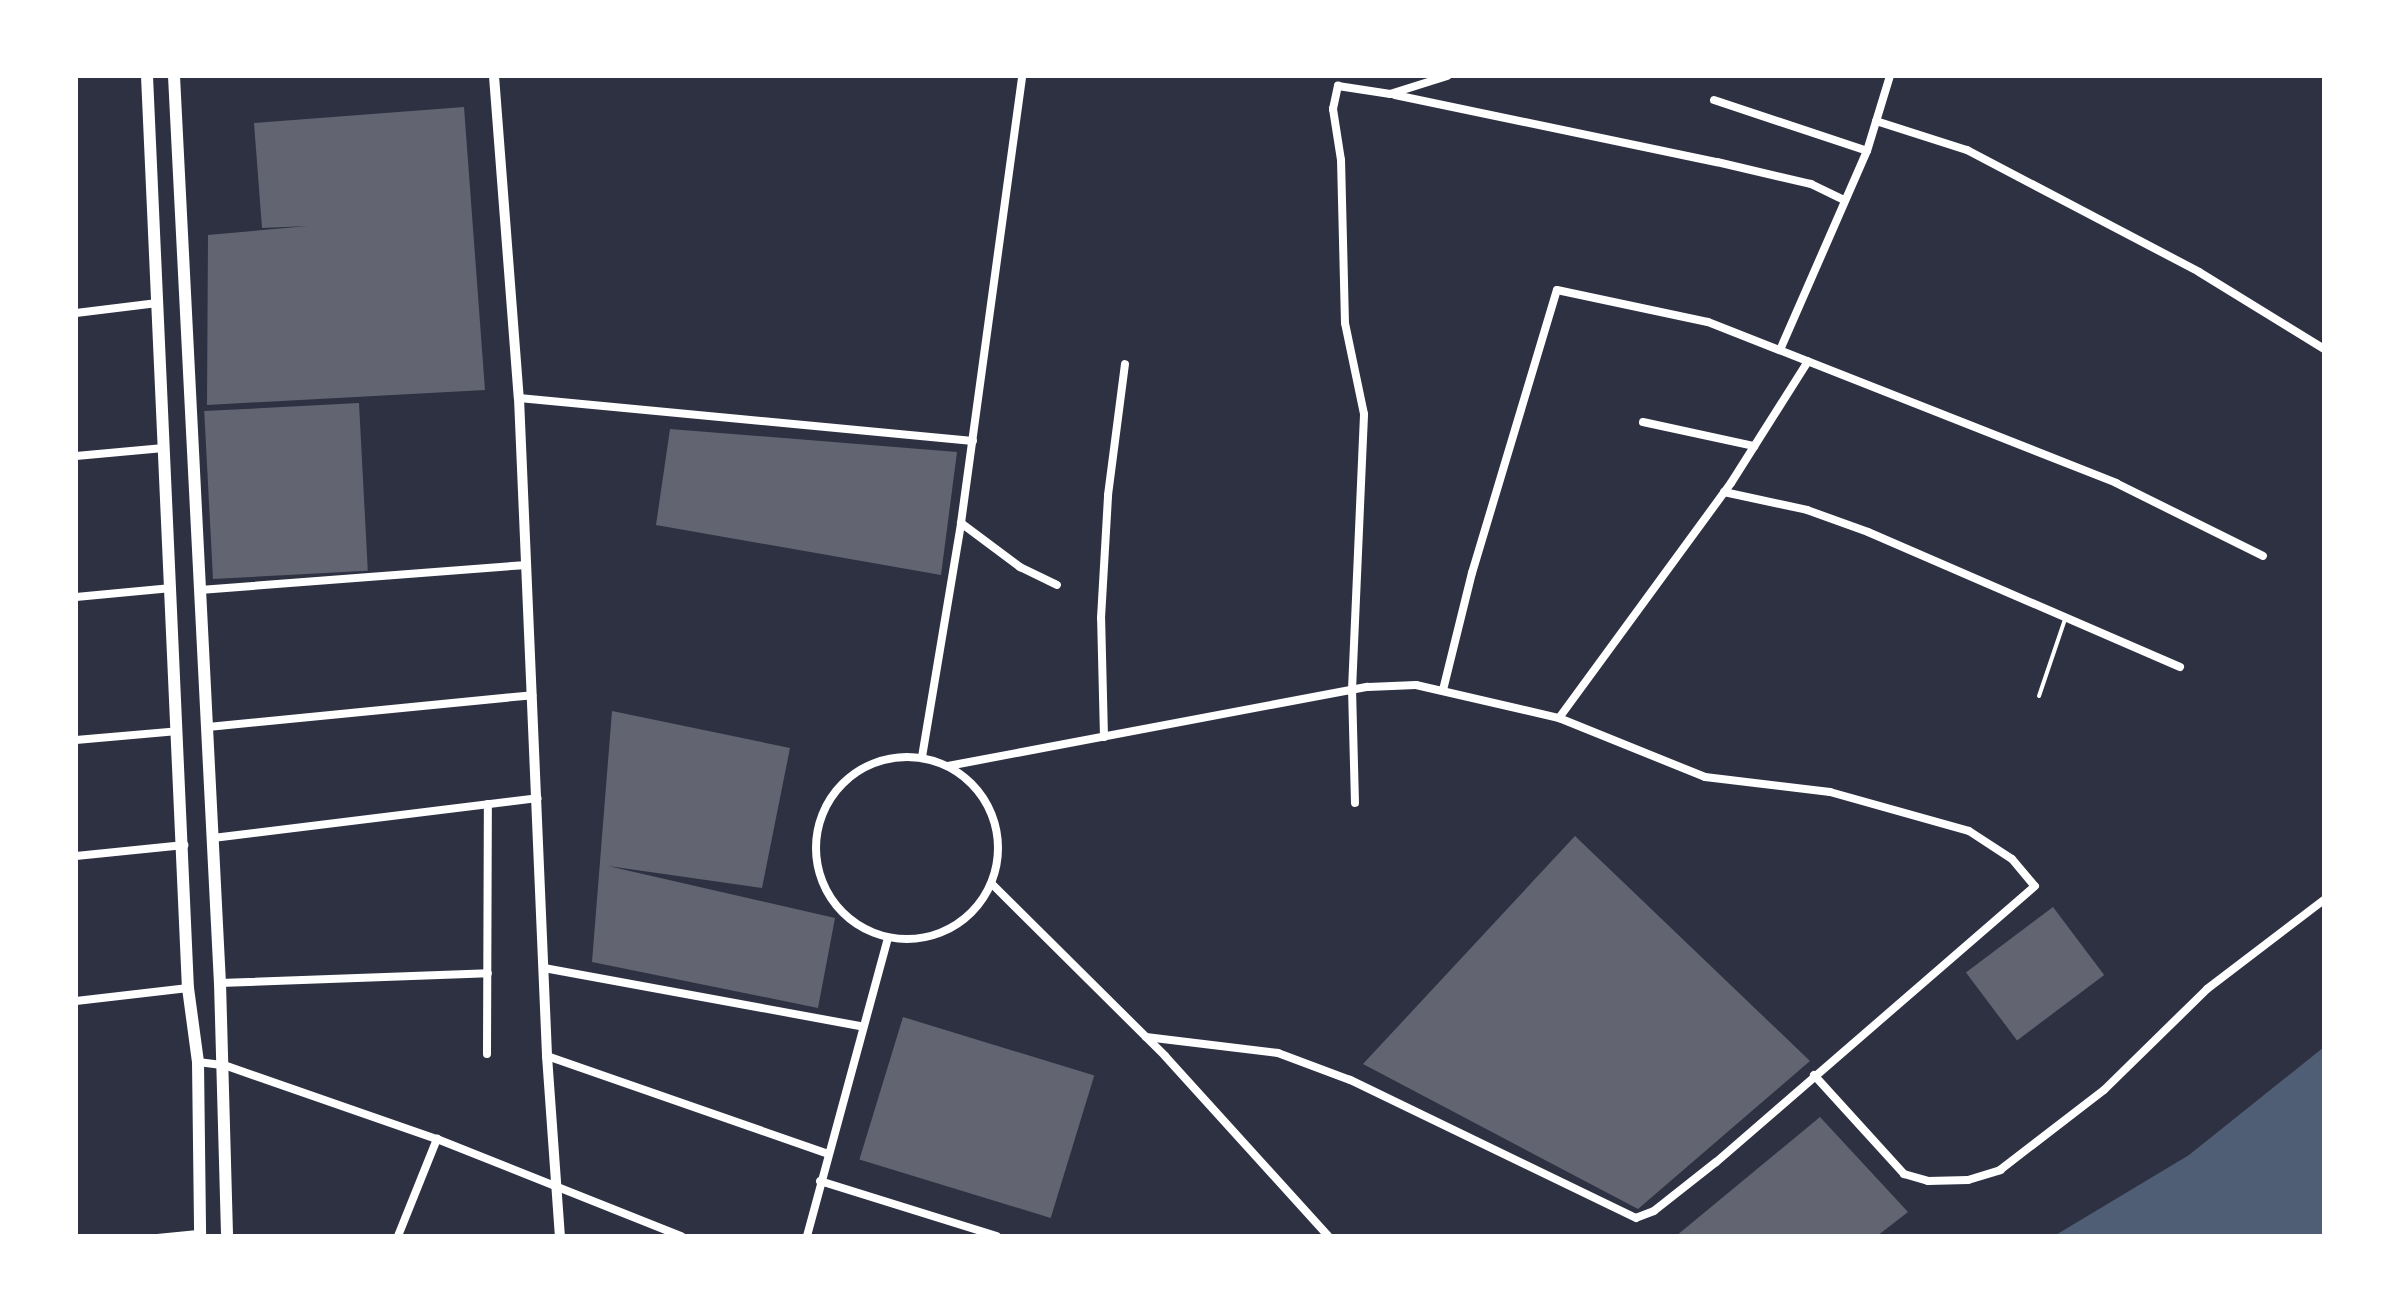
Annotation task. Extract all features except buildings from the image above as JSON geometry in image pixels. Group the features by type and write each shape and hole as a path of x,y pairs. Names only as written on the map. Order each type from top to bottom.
{"main road":[{"path":"147,76 179,731 188,988 198,1062 200,1234"},
{"path":"174,76 224,1065 227,1236"}],"street":[{"path":"494,76 519,398 523,565 538,798 547,1056 554,1187 560,1236"},
{"path":"922,757 961,523 1022,76"},
{"path":"1339,76 1333,109 1341,160 1345,323 1364,414 1352,690 1355,803"},
{"path":"1390,94 1447,76"},
{"path":"1780,350 1867,151 1890,76"},
{"path":"1338,86 1717,162 1811,184 1844,200"},
{"path":"1714,100 1867,151"},
{"path":"1876,121 1967,150 2199,272 2324,349"},
{"path":"1443,690 1472,573 1557,290 1708,322 2116,483 2263,556"},
{"path":"76,313 157,303"},
{"path":"1559,718 1724,492 1808,361"},
{"path":"1104,737 1101,618 1108,495 1125,364"},
{"path":"519,398 973,441"},
{"path":"1643,422 1754,446"},
{"path":"76,456 164,448"},
{"path":"1724,492 1807,510 1868,532 2180,667"},
{"path":"961,523 1020,567 1057,585"},
{"path":"200,590 523,565"},
{"path":"76,597 172,588"},
{"path":"948,766 1352,690 1416,685 1559,718 1705,777 1830,792 1969,829 2012,859 2035,886 1716,1162 1654,1211 1636,1218 1350,1080 1278,1053 1146,1037"},
{"path":"208,727 532,695"},
{"path":"76,740 179,731"},
{"path":"890,757 922,757 948,766 982,796 993,816 998,838 992,884 979,905 938,934 888,938 858,926 834,905 819,877 814,846 820,815 836,788 860,768 890,757"},
{"path":"213,838 538,798"},
{"path":"487,1054 488,804"},
{"path":"76,856 184,845"},
{"path":"992,884 1146,1037 1328,1236"},
{"path":"1814,1075 1904,1174 1928,1181 1968,1180 2000,1170 2104,1090 2207,989 2324,900"},
{"path":"807,1236 860,1026 888,938"},
{"path":"544,968 860,1026"},
{"path":"220,983 488,973"},
{"path":"76,1001 188,988"},
{"path":"547,1056 828,1154"},
{"path":"198,1062 224,1065 437,1139 681,1236"},
{"path":"398,1236 437,1139"},
{"path":"820,1181 997,1236"}],"lane":[{"path":"2039,696 2066,616"},
{"path":"157,1236 200,1234"}],"water":[{"path":"2324,1047 2324,1236 2054,1236 2189,1155"}]}
